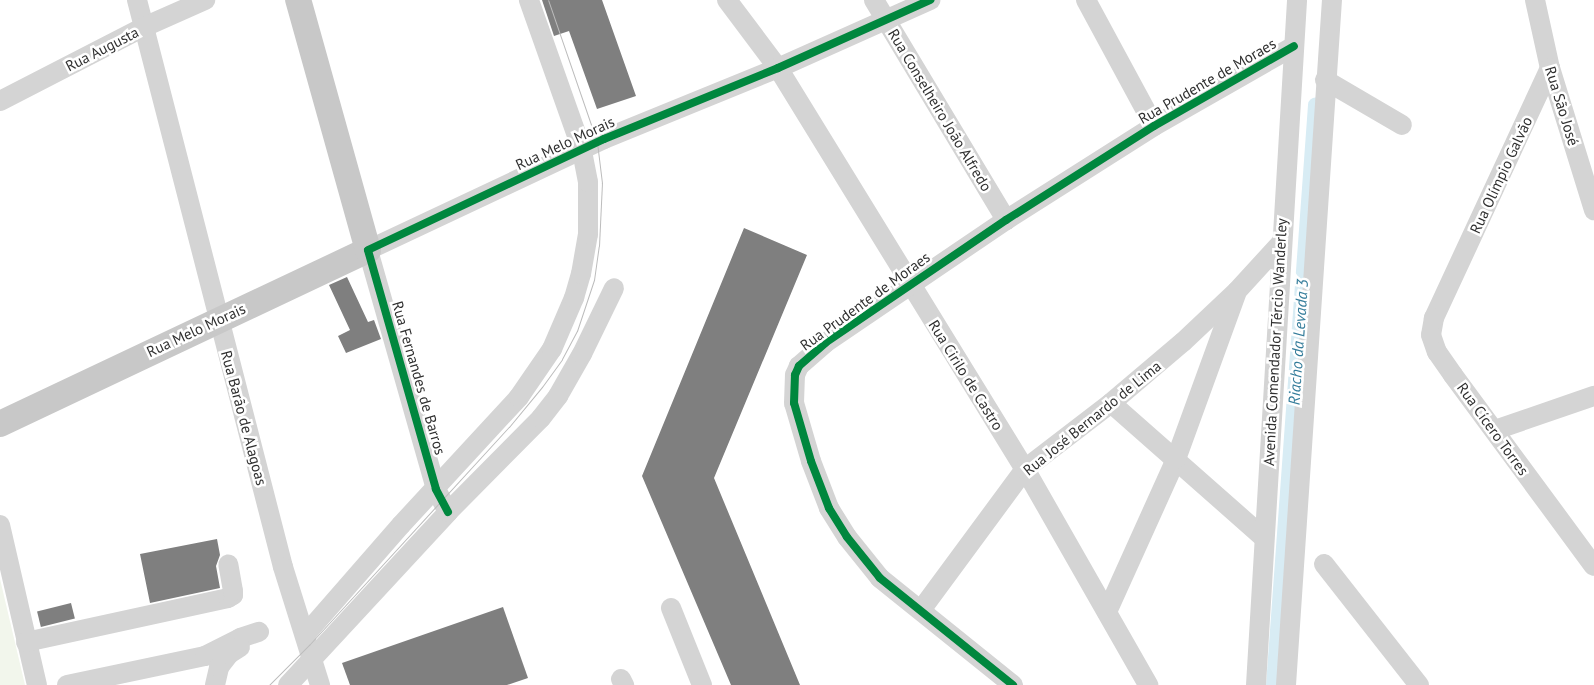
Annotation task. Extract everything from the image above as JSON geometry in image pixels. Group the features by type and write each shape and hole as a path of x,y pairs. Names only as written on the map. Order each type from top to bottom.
{"main road":[{"name":"Rua Fernandes de Barros","path":"298,0 368,250"},
{"name":"Rua Melo Morais","path":"0,424 219,318 368,250"}],"street":[{"name":"Rua Barão de Alagoas","path":"138,0 283,568 320,685"},
{"name":"Rua Augusta","path":"0,101 144,27 205,0"},
{"path":"305,635 401,525 436,489 519,396 552,348 574,298 581,274 588,234 588,182 582,150 529,0"},
{"name":"Rua Cirilo de Castro","path":"727,0 778,68 1025,469 1148,685"},
{"name":"Rua Conselheiro João Alfredo","path":"874,0 1006,220"},
{"name":"Rua Melo Morais","path":"368,250 582,150 778,68 930,0"},
{"path":"1086,0 1154,126"},
{"name":"Avenida Comendador Tércio Wanderley","path":"1256,685 1281,242 1297,0"},
{"path":"1286,685 1325,80 1332,0"},
{"name":"Rua São José","path":"1535,0 1550,68 1594,210"},
{"name":"Rua Prudente de Moraes","path":"1013,685 880,578 848,537 834,515 811,461 794,403 795,375 799,366 826,343 1006,220 1154,126 1294,46"},
{"name":"Rua Olímpio Galvão","path":"1451,282 1550,68"},
{"path":"1325,80 1402,125"},
{"name":"Rua José Bernardo de Lima","path":"922,610 1025,469 1111,403 1183,342 1237,291 1281,242"},
{"name":"Rua Fernandes de Barros","path":"368,250 436,489 448,512"},
{"name":"Rua Cícero Torres","path":"1451,282 1434,318 1431,335 1437,352 1594,566"},
{"path":"288,685 448,512 521,440 558,396 582,354 614,288"},
{"path":"1107,612 1176,459 1237,291"},
{"path":"1495,430 1594,396"},
{"path":"1111,403 1264,538"},
{"path":"0,525 7,586 26,642 37,685"},
{"path":"26,642 228,598 233,596 228,564"},
{"path":"1324,564 1419,685"},
{"path":"671,608 702,685"},
{"path":"67,685 205,656 240,638 257,636 229,654 219,668 215,685"}],"shaded area":[{"path":"0,579 25,685 0,685"}],"building":[{"path":"542,0 602,0 636,96 597,109 569,31 554,36"},
{"path":"744,228 807,255 714,478 800,685 731,685 642,476"},
{"path":"347,277 368,322 374,320 381,339 346,353 338,336 350,330 329,285"},
{"path":"217,539 220,555 216,566 220,588 150,603 140,554"},
{"path":"71,603 75,619 41,627 37,611"},
{"path":"503,607 528,678 507,685 350,685 342,663"}],"waterway":[{"name":"Riacho da Levada 3","path":"1273,685 1315,105"}],"tram line":[{"path":"269,685 309,645 509,427 562,359 577,331 594,280 599,246 602,183 597,142 548,0"}],"cycle path":[{"path":"448,512 436,489 368,250 604,139 778,68 930,0"},
{"path":"1013,685 880,578 847,537 829,508 811,461 794,403 795,375 799,366 825,343 1006,220 1154,126 1294,46"}]}
